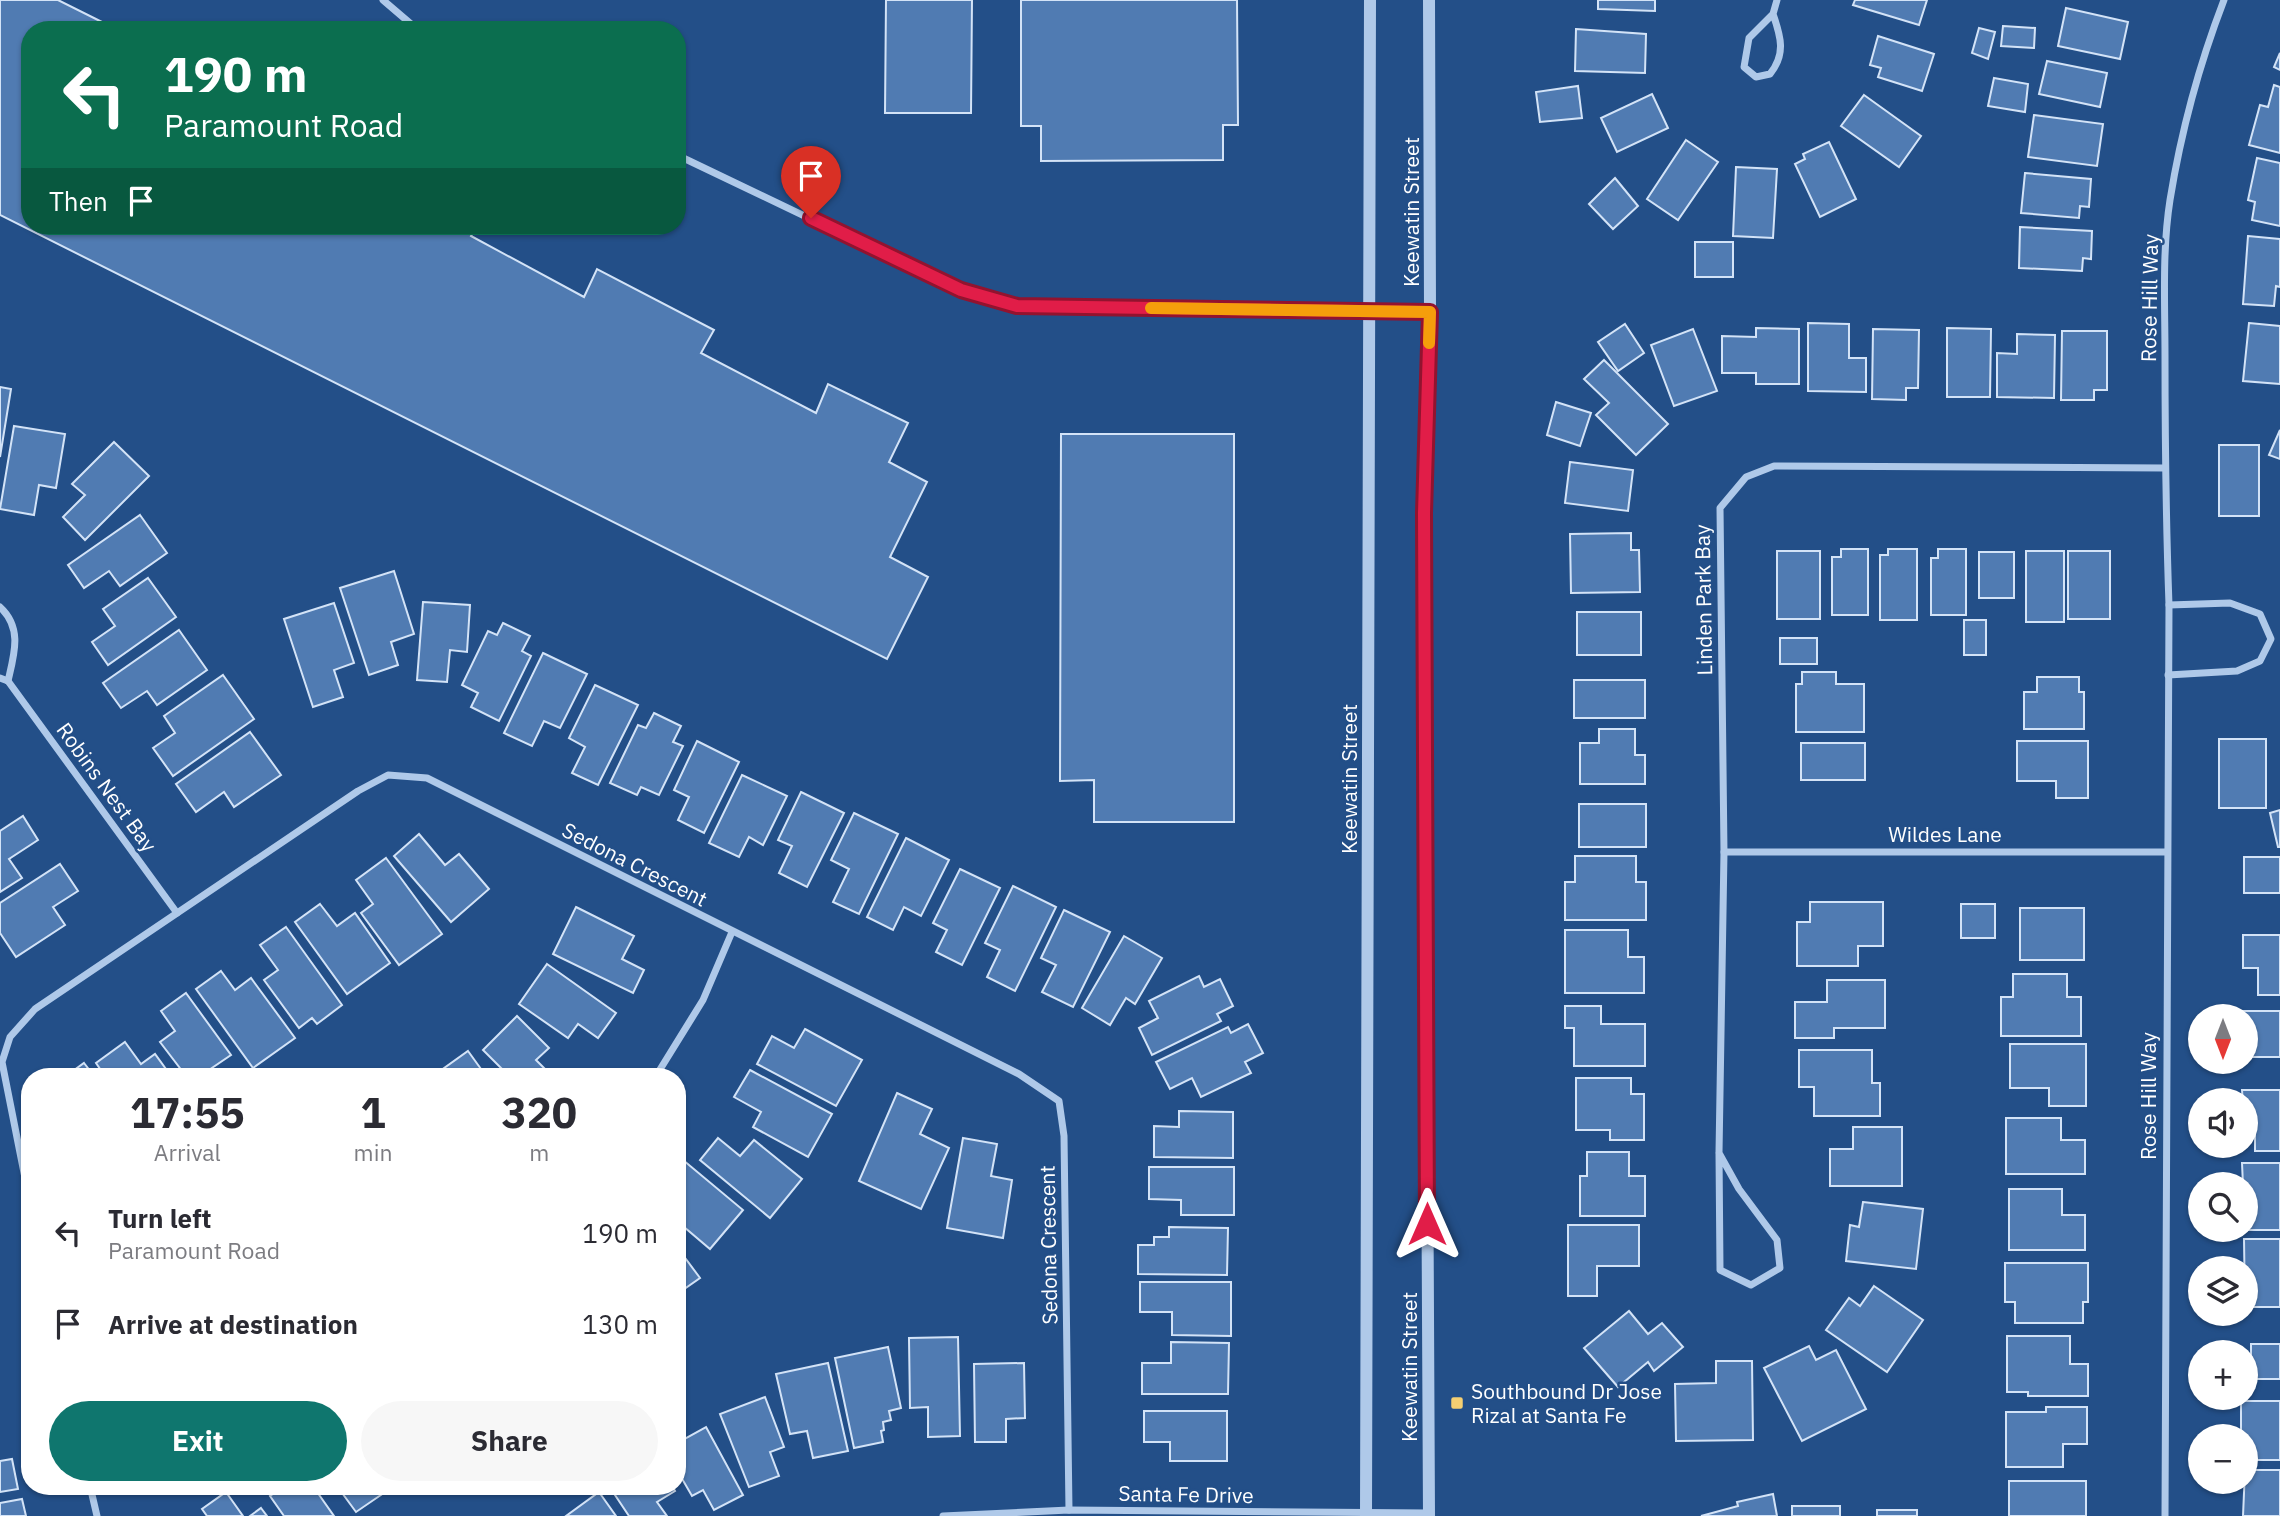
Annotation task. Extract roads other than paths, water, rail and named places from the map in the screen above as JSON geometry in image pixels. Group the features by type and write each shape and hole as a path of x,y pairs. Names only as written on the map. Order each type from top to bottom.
{"street":[{"path":"383,0 408,21"},
{"name":"Keewatin Street","path":"1366,1515 1370,0"},
{"name":"Keewatin Street","path":"1429,0 1430,312 1424,513 1429,1515"},
{"path":"1773,14 1782,41 1780,62 1770,74 1756,77 1744,67 1749,38 1773,14 1777,0"},
{"name":"Rose Hill Way","path":"2165,1516 2169,605 2165,468 2165,259 2170,202 2198,72 2224,0"},
{"path":"686,159 961,290 1017,306 1430,312"},
{"name":"Linden Park Bay","path":"1719,1153 1739,1189 1777,1240 1780,1269 1752,1285 1720,1270 1719,1153 1724,852 1720,508 1746,477 1774,466 2165,468"},
{"path":"2168,675 2238,671 2260,661 2271,639 2260,614 2230,603 2169,605"},
{"name":"Robins Nest Bay","path":"0,607 8,614 17,642 4,680 177,913"},
{"name":"Sedona Crescent","path":"21,1158 2,1062 10,1037 35,1009 358,791 388,775 427,778 1019,1074 1059,1101 1064,1136 1069,1510"},
{"name":"Wildes Lane","path":"1724,852 2166,852"},
{"path":"661,1068 703,1000 732,932"},
{"path":"92,1495 97,1516"},
{"name":"Santa Fe Drive","path":"943,1516 1069,1510 1429,1515"}],"place":[{"name":"Southbound Dr Jose Rizal at Santa Fe","path":"1457,1403"}]}
